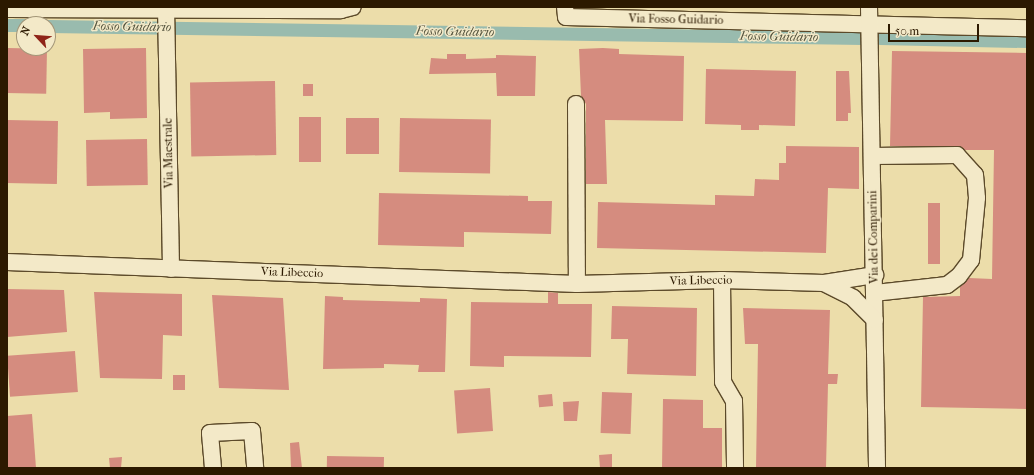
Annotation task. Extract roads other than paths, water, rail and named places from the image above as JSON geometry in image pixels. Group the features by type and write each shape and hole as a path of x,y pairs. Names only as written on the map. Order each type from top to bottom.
{"street":[{"path":"7,9 166,11 341,10 352,7"},
{"name":"Via dei Comparini","path":"869,7 873,156 877,468"},
{"name":"Via Maestrale","path":"166,11 171,269"},
{"name":"Via Fosso Guidario","path":"565,12 869,24 1027,28"},
{"path":"576,104 577,284"},
{"path":"873,156 956,155 975,175 977,198 970,260 958,276 947,285 875,293"},
{"name":"Via Libeccio","path":"7,262 577,284 722,280 824,283 875,275"},
{"path":"722,280 723,382 734,401 735,468"},
{"name":"Via Libeccio","path":"824,283 853,298 875,320"},
{"path":"213,468 210,433 252,431 255,468"}],"waterway":[{"name":"Fosso Guidario","path":"7,25 16,25"},
{"name":"Fosso Guidario","path":"56,26 863,38"},
{"name":"Fosso Guidario","path":"880,38 1027,41"}]}
